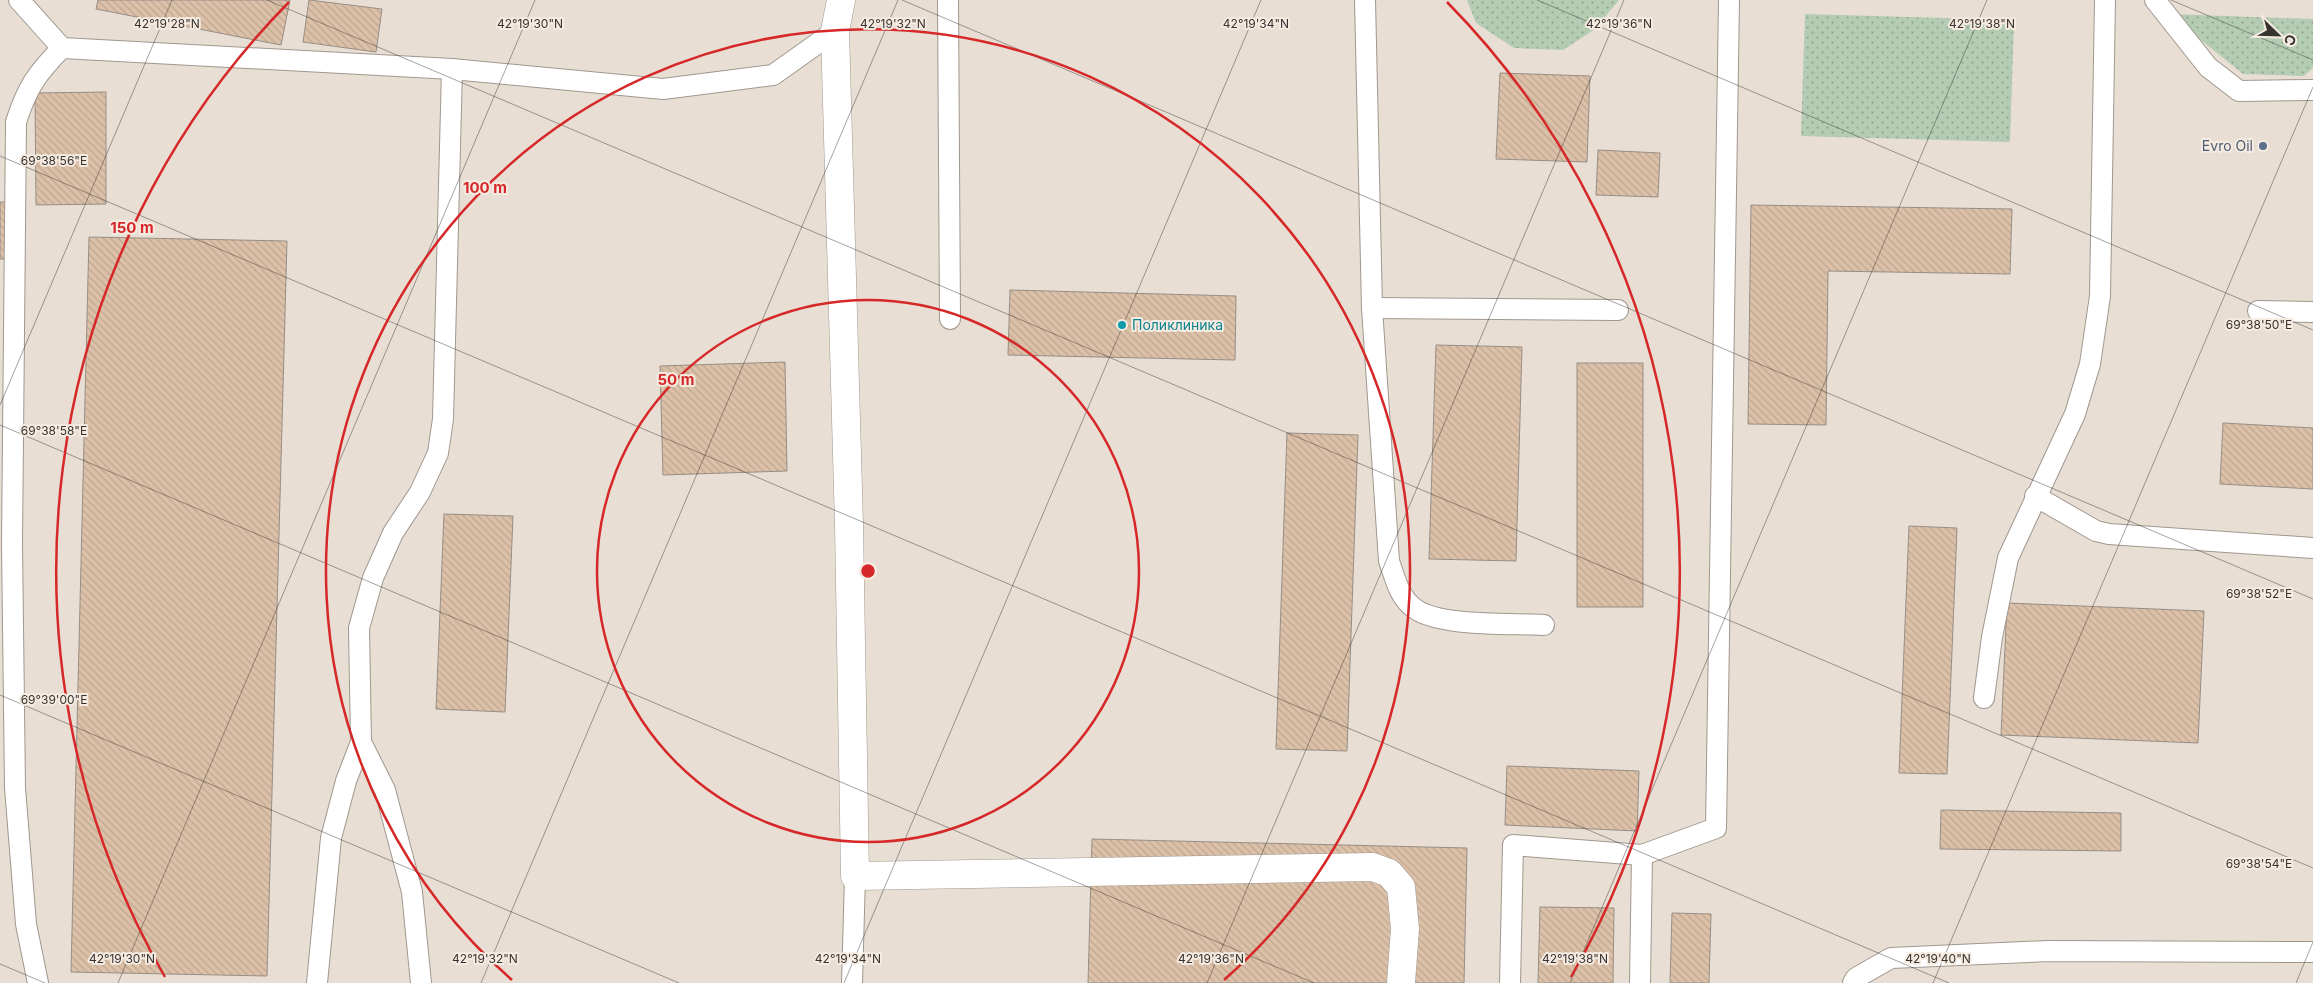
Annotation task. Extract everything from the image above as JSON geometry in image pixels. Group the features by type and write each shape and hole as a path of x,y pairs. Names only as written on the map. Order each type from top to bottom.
{"street":[{"path":"841,0 836,30 849,526 855,876 1373,867 1389,873 1401,887 1405,929 1402,983"}],"lane":[{"path":"19,0 62,48 452,69 663,89 773,75 836,30"},
{"path":"948,0 950,319"},
{"path":"1365,0 1372,308 1388,561 1399,590 1414,608 1436,620 1544,625"},
{"path":"1510,983 1513,845 1642,855 1716,828 1729,0"},
{"path":"1984,698 1992,637 2008,558 2035,496 2075,414 2090,364 2100,296 2105,0"},
{"path":"2155,0 2208,67 2239,90 2313,90"},
{"path":"38,983 26,924 15,788 12,534 16,122 26,91 42,68 62,48"},
{"path":"317,983 331,838 346,781 361,742 359,628 373,578 393,533 420,492 438,453 443,419 452,69"},
{"path":"1372,308 1618,310"},
{"path":"2258,311 2313,312"},
{"path":"2035,496 2096,531 2109,534 2313,548"},
{"path":"361,742 385,790 412,892 421,983"},
{"path":"1640,983 1642,855"},
{"path":"852,983 855,876"},
{"path":"1853,983 1856,978 1891,958 2048,951 2313,952"}],"green space":[{"path":"1467,0 1619,0 1595,29 1563,50 1514,48 1476,23"},
{"path":"1805,14 2014,20 2010,142 1801,136"},
{"path":"2169,14 2313,19 2313,68 2304,76 2243,74"}],"building":[{"path":"98,0 290,0 281,45 96,9"},
{"path":"309,0 382,9 376,52 303,42"},
{"path":"1500,73 1590,76 1587,162 1496,159"},
{"path":"106,92 106,204 36,205 35,93"},
{"path":"1598,150 1660,153 1658,197 1596,195"},
{"path":"0,202 9,202 6,259 0,259"},
{"path":"1751,205 2012,209 2010,274 1828,271 1826,425 1748,424"},
{"path":"89,237 287,241 267,976 71,972"},
{"name":"Поликлиника","path":"1010,290 1236,296 1235,360 1008,355"},
{"path":"1436,345 1522,347 1516,561 1429,559"},
{"path":"785,362 787,471 663,475 660,366"},
{"path":"1577,363 1643,363 1643,607 1577,607"},
{"path":"2223,423 2313,428 2313,489 2220,484"},
{"path":"1287,433 1358,435 1347,751 1276,749"},
{"path":"444,514 513,516 505,712 436,709"},
{"path":"1909,526 1957,528 1947,774 1899,773"},
{"path":"2007,603 2204,611 2198,743 2001,735"},
{"path":"1507,766 1639,771 1637,831 1505,825"},
{"path":"1941,810 2121,813 2121,851 1940,849"},
{"path":"1092,839 1467,848 1464,983 1088,983"},
{"path":"1540,907 1614,908 1613,983 1538,983"},
{"path":"1672,913 1711,914 1709,983 1670,983"}],"place":[{"name":"Evro Oil","path":"2263,146"},
{"name":"Поликлиника","path":"1122,325"}]}
